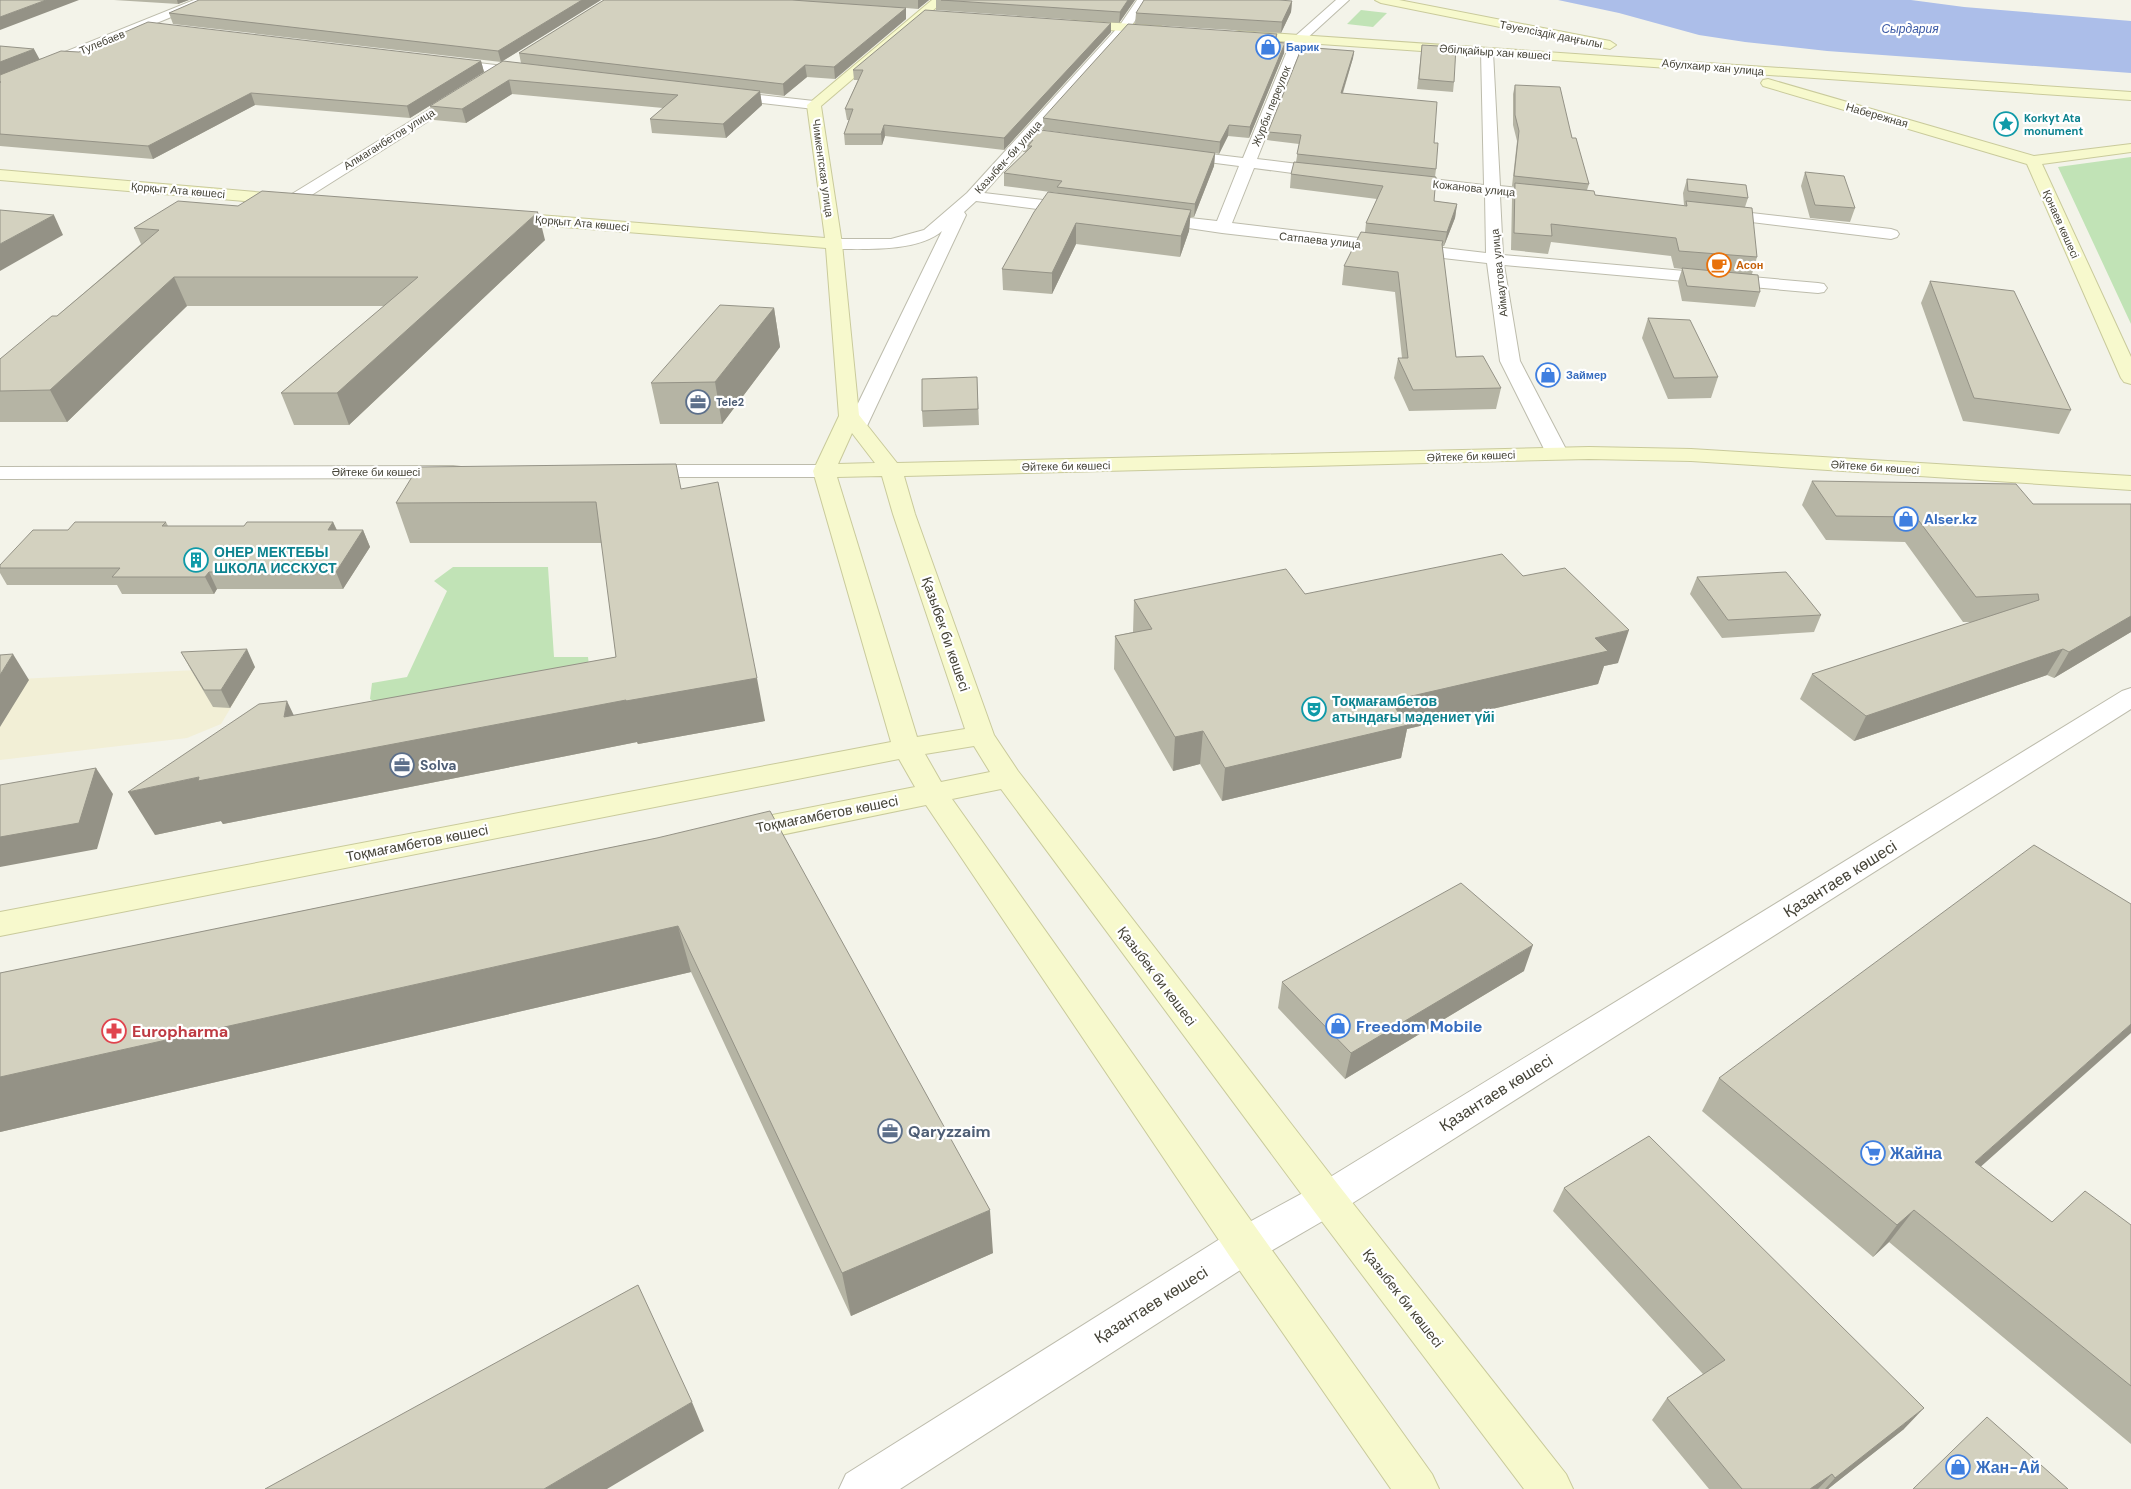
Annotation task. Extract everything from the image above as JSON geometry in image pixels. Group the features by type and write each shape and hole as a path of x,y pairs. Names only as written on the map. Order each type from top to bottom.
{"street":[{"name":"Тулебаев","path":"0,83 204,0"},
{"name":"Чимкентская улица","path":"834,244 814,105 939,0"},
{"name":"Казыбек-би улица","path":"834,244 892,244 930,233 967,201 1029,134 1124,28 1143,0"},
{"name":"Журбы переулок","path":"1222,228 1298,39 1344,0"},
{"name":"Тәуелсіздік даңғылы","path":"1381,0 1627,48 1721,69"},
{"path":"902,13 941,15"},
{"path":"1066,24 1172,31"},
{"path":"140,26 169,30"},
{"name":"Әбілқайыр хан көшесі","path":"1230,35 1653,62"},
{"name":"Аймаутова улица","path":"1488,52 1495,259 1510,361 1557,453"},
{"name":"Алмаганбетов улица","path":"292,200 516,60"},
{"path":"432,62 539,74"},
{"name":"Абулхаир хан улица","path":"1653,62 1699,63 2131,90"},
{"name":"Абулхаир хан улица","path":"1653,62 1721,69 2131,96"},
{"name":"Набережная","path":"1721,69 2033,161"},
{"path":"716,94 814,105"},
{"path":"1029,134 1048,137"},
{"path":"2033,161 2131,148"},
{"path":"1162,152 1248,164 1346,174"},
{"name":"Қонаев көшесі","path":"2033,161 2131,378"},
{"name":"Қорқыт Ата көшесі","path":"0,175 321,202"},
{"name":"Кожанова улица","path":"1385,178 1561,197"},
{"path":"1088,211 967,201 853,421 824,471 907,748 933,793 1245,1245 1417,1489"},
{"path":"1697,212 1891,234"},
{"name":"Қорқыт Ата көшесі","path":"483,215 834,244"},
{"name":"Сатпаева улица","path":"1136,217 1495,259 1818,288"},
{"path":"834,244 853,421"},
{"name":"Қазыбек би көшесі","path":"853,421 891,470 904,514 981,736 1008,778 1327,1199 1551,1489"},
{"name":"Әйтеке би көшесі","path":"617,472 891,470 1557,453 1691,455 2131,484"},
{"name":"Әйтеке би көшесі","path":"0,473 470,472"},
{"name":"Қазантаев көшесі","path":"861,1489 1245,1245 1327,1199 2131,697"},
{"name":"Тоқмағамбетов көшесі","path":"0,924 907,748 981,736"},
{"name":"Тоқмағамбетов көшесі","path":"718,836 1008,778"}],"shaded area":[{"path":"255,667 221,724 187,738 0,760 0,680"}],"green space":[{"path":"1361,10 1387,13 1373,27 1347,24"},
{"path":"2131,157 2131,324 2058,167"},
{"path":"453,567 548,567 554,657 588,657 590,673 387,711 370,699 372,683 407,677 447,591 434,581"}],"water":[{"name":"Сырдария","path":"1558,0 1911,0 1964,7 2131,21 2131,73 1827,51 1745,42 1699,35 1619,13"}],"building":[{"path":"0,0 46,0 0,17"},
{"path":"199,0 582,0 498,51 169,13"},
{"path":"604,0 792,0 906,8 834,67 805,65 783,84 519,53"},
{"path":"941,0 1128,0 1120,12"},
{"path":"1144,0 1292,1 1282,22 1136,13"},
{"path":"925,10 1111,23 1004,138 884,125 881,134 844,134 853,109 845,109 863,70 853,70"},
{"path":"148,22 481,61 407,106 251,93 148,146 0,134 0,75 61,51 79,52"},
{"path":"1128,24 1277,34 1273,42 1285,43 1250,127 1229,125 1220,142 1043,118"},
{"path":"1422,45 1456,47 1454,82 1419,79"},
{"path":"0,46 34,49 0,62"},
{"path":"1302,47 1354,51 1341,93 1437,102 1434,143 1438,143 1436,169 1297,154 1301,135 1268,132"},
{"path":"503,61 760,91 723,124 650,119 678,95 509,80 462,109 430,106"},
{"path":"1515,85 1560,87 1572,138 1576,138 1589,184 1514,176 1519,131 1515,115"},
{"path":"1033,129 1215,153 1195,204 1057,187 1062,181 1004,173 1032,146 1028,146 1033,140 1023,139"},
{"path":"1294,162 1436,177 1434,201 1457,204 1447,232 1366,223 1383,186 1291,174"},
{"path":"1805,172 1844,176 1855,208 1815,205"},
{"path":"1687,179 1746,185 1748,198 1688,191"},
{"path":"1515,183 1594,191 1595,195 1687,206 1686,201 1752,208 1757,257 1679,251 1676,238 1551,224 1552,236 1514,233"},
{"path":"262,191 538,212 337,393 281,393 418,277 174,277 50,390 0,391 0,359 52,316 57,316 159,230 134,228 178,201 238,206"},
{"path":"1048,192 1191,210 1181,236 1076,223 1052,273 1002,269 1034,212"},
{"path":"0,210 54,215 0,244"},
{"path":"1361,232 1443,241 1456,357 1483,356 1501,388 1413,390 1398,358 1408,358 1398,272 1344,266"},
{"path":"1682,268 1758,275 1760,292 1687,286"},
{"path":"1930,281 2014,291 2071,410 1974,398"},
{"path":"720,305 774,308 715,382 651,383"},
{"path":"1648,318 1690,320 1718,377 1674,378"},
{"path":"977,377 978,409 922,411 922,379"},
{"path":"676,464 681,489 718,482 757,678 626,700 198,781 199,777 128,792 259,704 287,701 284,717 616,657 596,502 396,503 418,467"},
{"path":"1812,481 2016,484 2033,504 2131,504 2131,616 2069,652 2063,649 1866,716 1812,674 2039,600 2038,594 1976,597 1916,517 1836,516"},
{"name":"ОНЕР МЕКТЕБЫ ШКОЛА ИССКУСТ","path":"75,522 166,522 162,526 244,526 247,522 333,522 328,530 363,530 336,572 209,572 205,577 112,577 120,568 0,568 0,565 33,530 68,530"},
{"name":"Тоқмағамбетов атындағы мәдениет үйі","path":"1502,554 1523,576 1565,568 1629,630 1595,638 1608,651 1390,701 1408,725 1225,768 1203,731 1175,737 1115,636 1152,629 1134,600 1286,569 1305,594"},
{"path":"1786,572 1821,615 1728,620 1697,577"},
{"path":"247,649 221,690 204,690 181,652"},
{"path":"13,654 0,675 0,655"},
{"path":"96,768 79,823 0,837 0,785"},
{"path":"770,811 990,1210 842,1273 678,926 0,1077 0,973 657,838"},
{"name":"Жайна","path":"2034,845 2131,904 2131,1024 1975,1162 2052,1222 2085,1191 2131,1225 2131,1386 1914,1210 1897,1225 1719,1078"},
{"path":"1461,883 1533,945 1351,1053 1282,982"},
{"path":"1649,1136 1924,1408 1835,1478 1832,1474 1810,1489 1742,1489 1667,1398 1725,1360 1564,1188"},
{"path":"638,1285 692,1402 544,1489 265,1489"},
{"path":"1987,1417 2068,1489 1913,1489"}],"place":[{"name":"Барик","path":"1268,47"},
{"name":"Korkyt Ata monument","path":"2006,124"},
{"name":"Асон","path":"1719,265"},
{"name":"Займер","path":"1548,375"},
{"name":"Tele2","path":"698,402"},
{"name":"Alser.kz","path":"1906,519"},
{"name":"ОНЕР МЕКТЕБЫ ШКОЛА ИССКУСТ","path":"196,560"},
{"name":"Тоқмағамбетов атындағы мәдениет үйі","path":"1314,709"},
{"name":"Solva","path":"402,765"},
{"name":"Freedom Mobile","path":"1338,1026"},
{"name":"Europharma","path":"114,1031"},
{"name":"Qaryzzaim","path":"890,1131"},
{"name":"Жайна","path":"1873,1153"},
{"name":"Жан-Ай","path":"1958,1467"}]}
